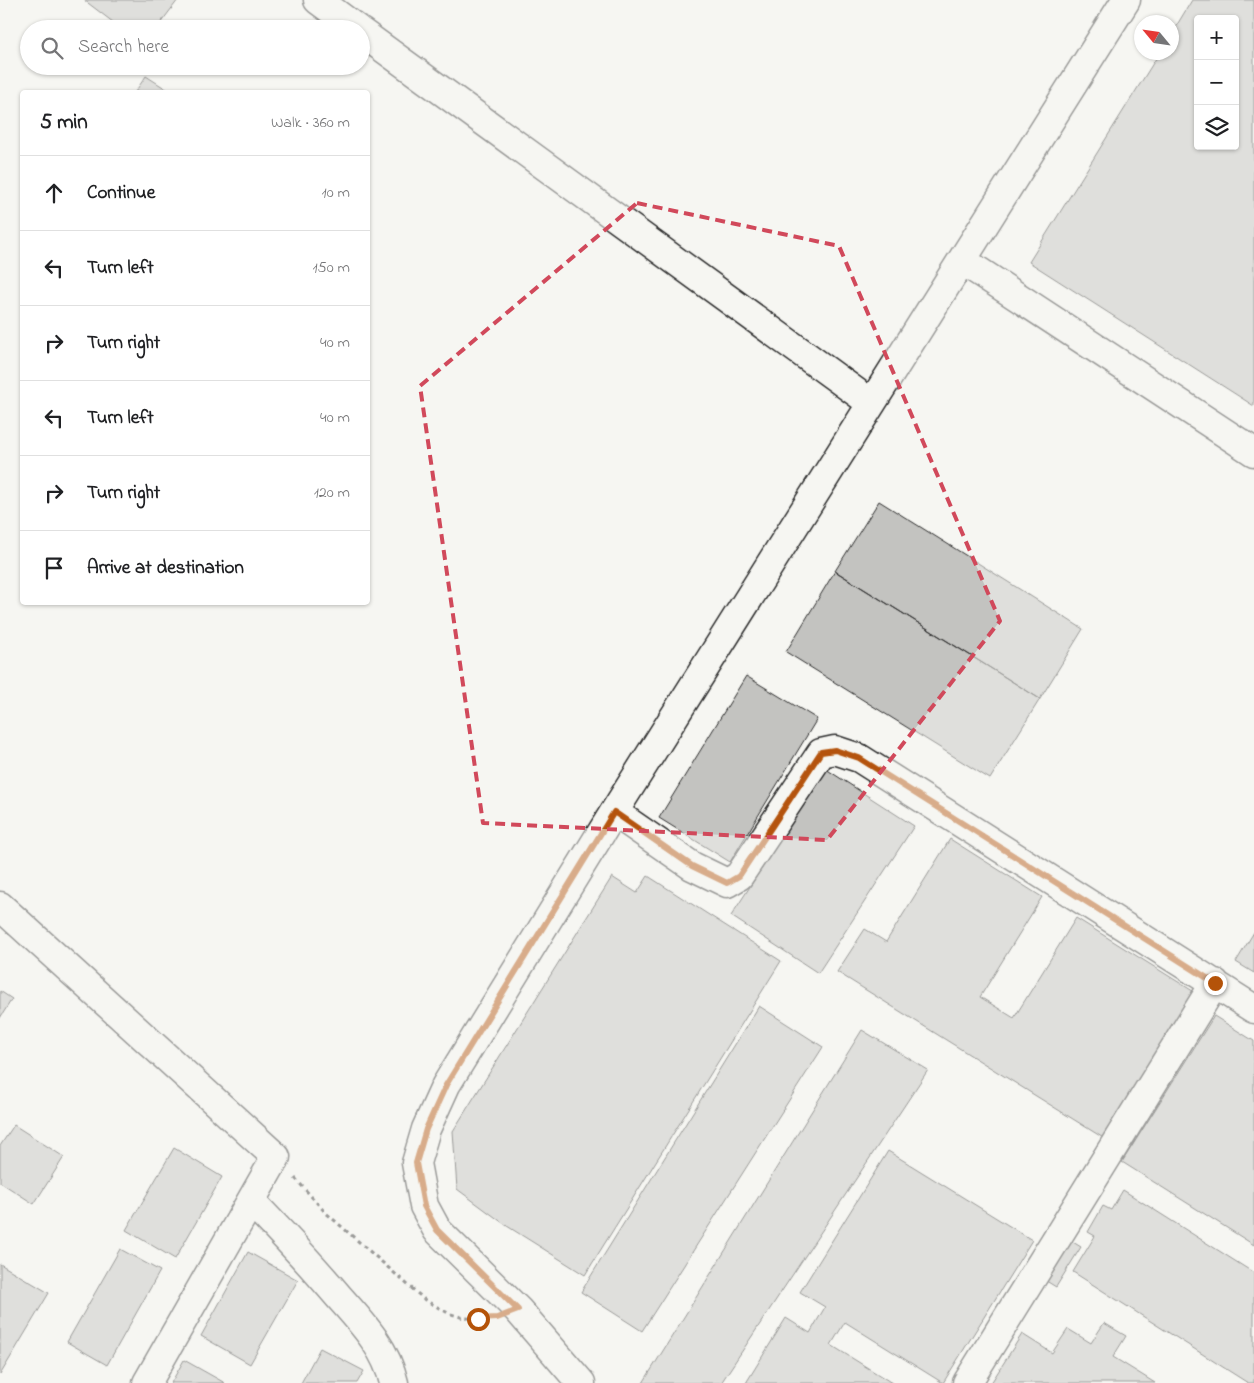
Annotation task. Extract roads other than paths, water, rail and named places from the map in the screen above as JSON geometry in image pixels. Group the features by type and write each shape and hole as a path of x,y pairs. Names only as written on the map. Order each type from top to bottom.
{"street":[{"path":"318,0 345,20"},
{"path":"581,1383 518,1310 437,1230 424,1206 416,1163 426,1129 446,1085 614,812 964,260 1126,0"},
{"path":"370,39 871,404"},
{"path":"964,260 1254,452"},
{"path":"614,812 692,866 727,883 739,876 821,752 835,750 859,758 1254,1009"},
{"path":"0,906 276,1157 148,1383"},
{"path":"967,1383 1215,983"},
{"path":"251,1201 320,1274 374,1337 391,1370 394,1383"}]}
